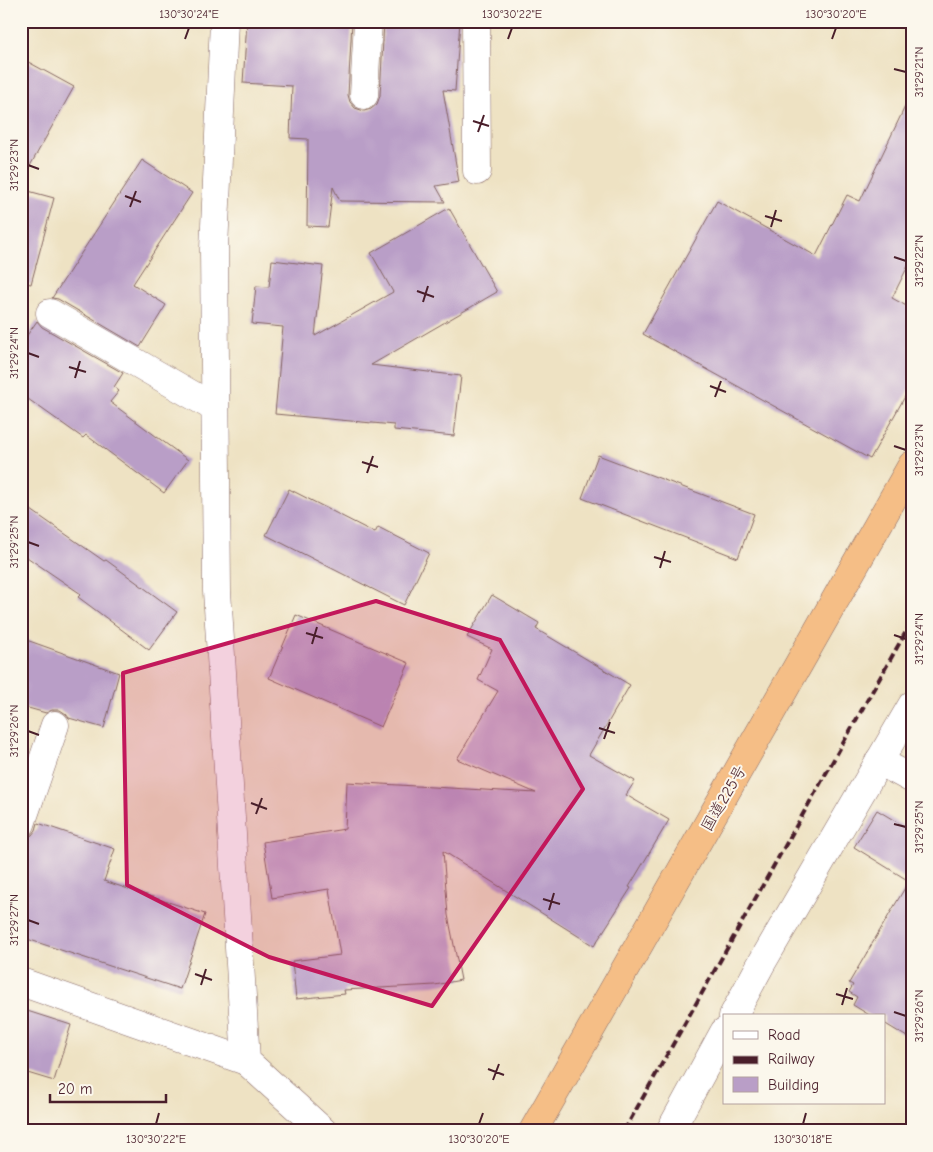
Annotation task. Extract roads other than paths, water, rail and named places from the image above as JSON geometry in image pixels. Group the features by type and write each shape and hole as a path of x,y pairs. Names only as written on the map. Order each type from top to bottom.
{"highway":[{"name":"国道225号","path":"533,1131 912,465"}],"street":[{"path":"224,21 214,249 217,591 246,1060"},
{"path":"364,95 368,21"},
{"path":"476,21 477,171"},
{"path":"50,313 215,408"},
{"path":"734,1014 765,957 912,705"},
{"path":"21,824 55,724"},
{"path":"879,761 912,779"},
{"path":"21,982 246,1060 323,1131"},
{"path":"670,1131 723,1034"}],"railway":[{"path":"624,1131 912,621"}]}
